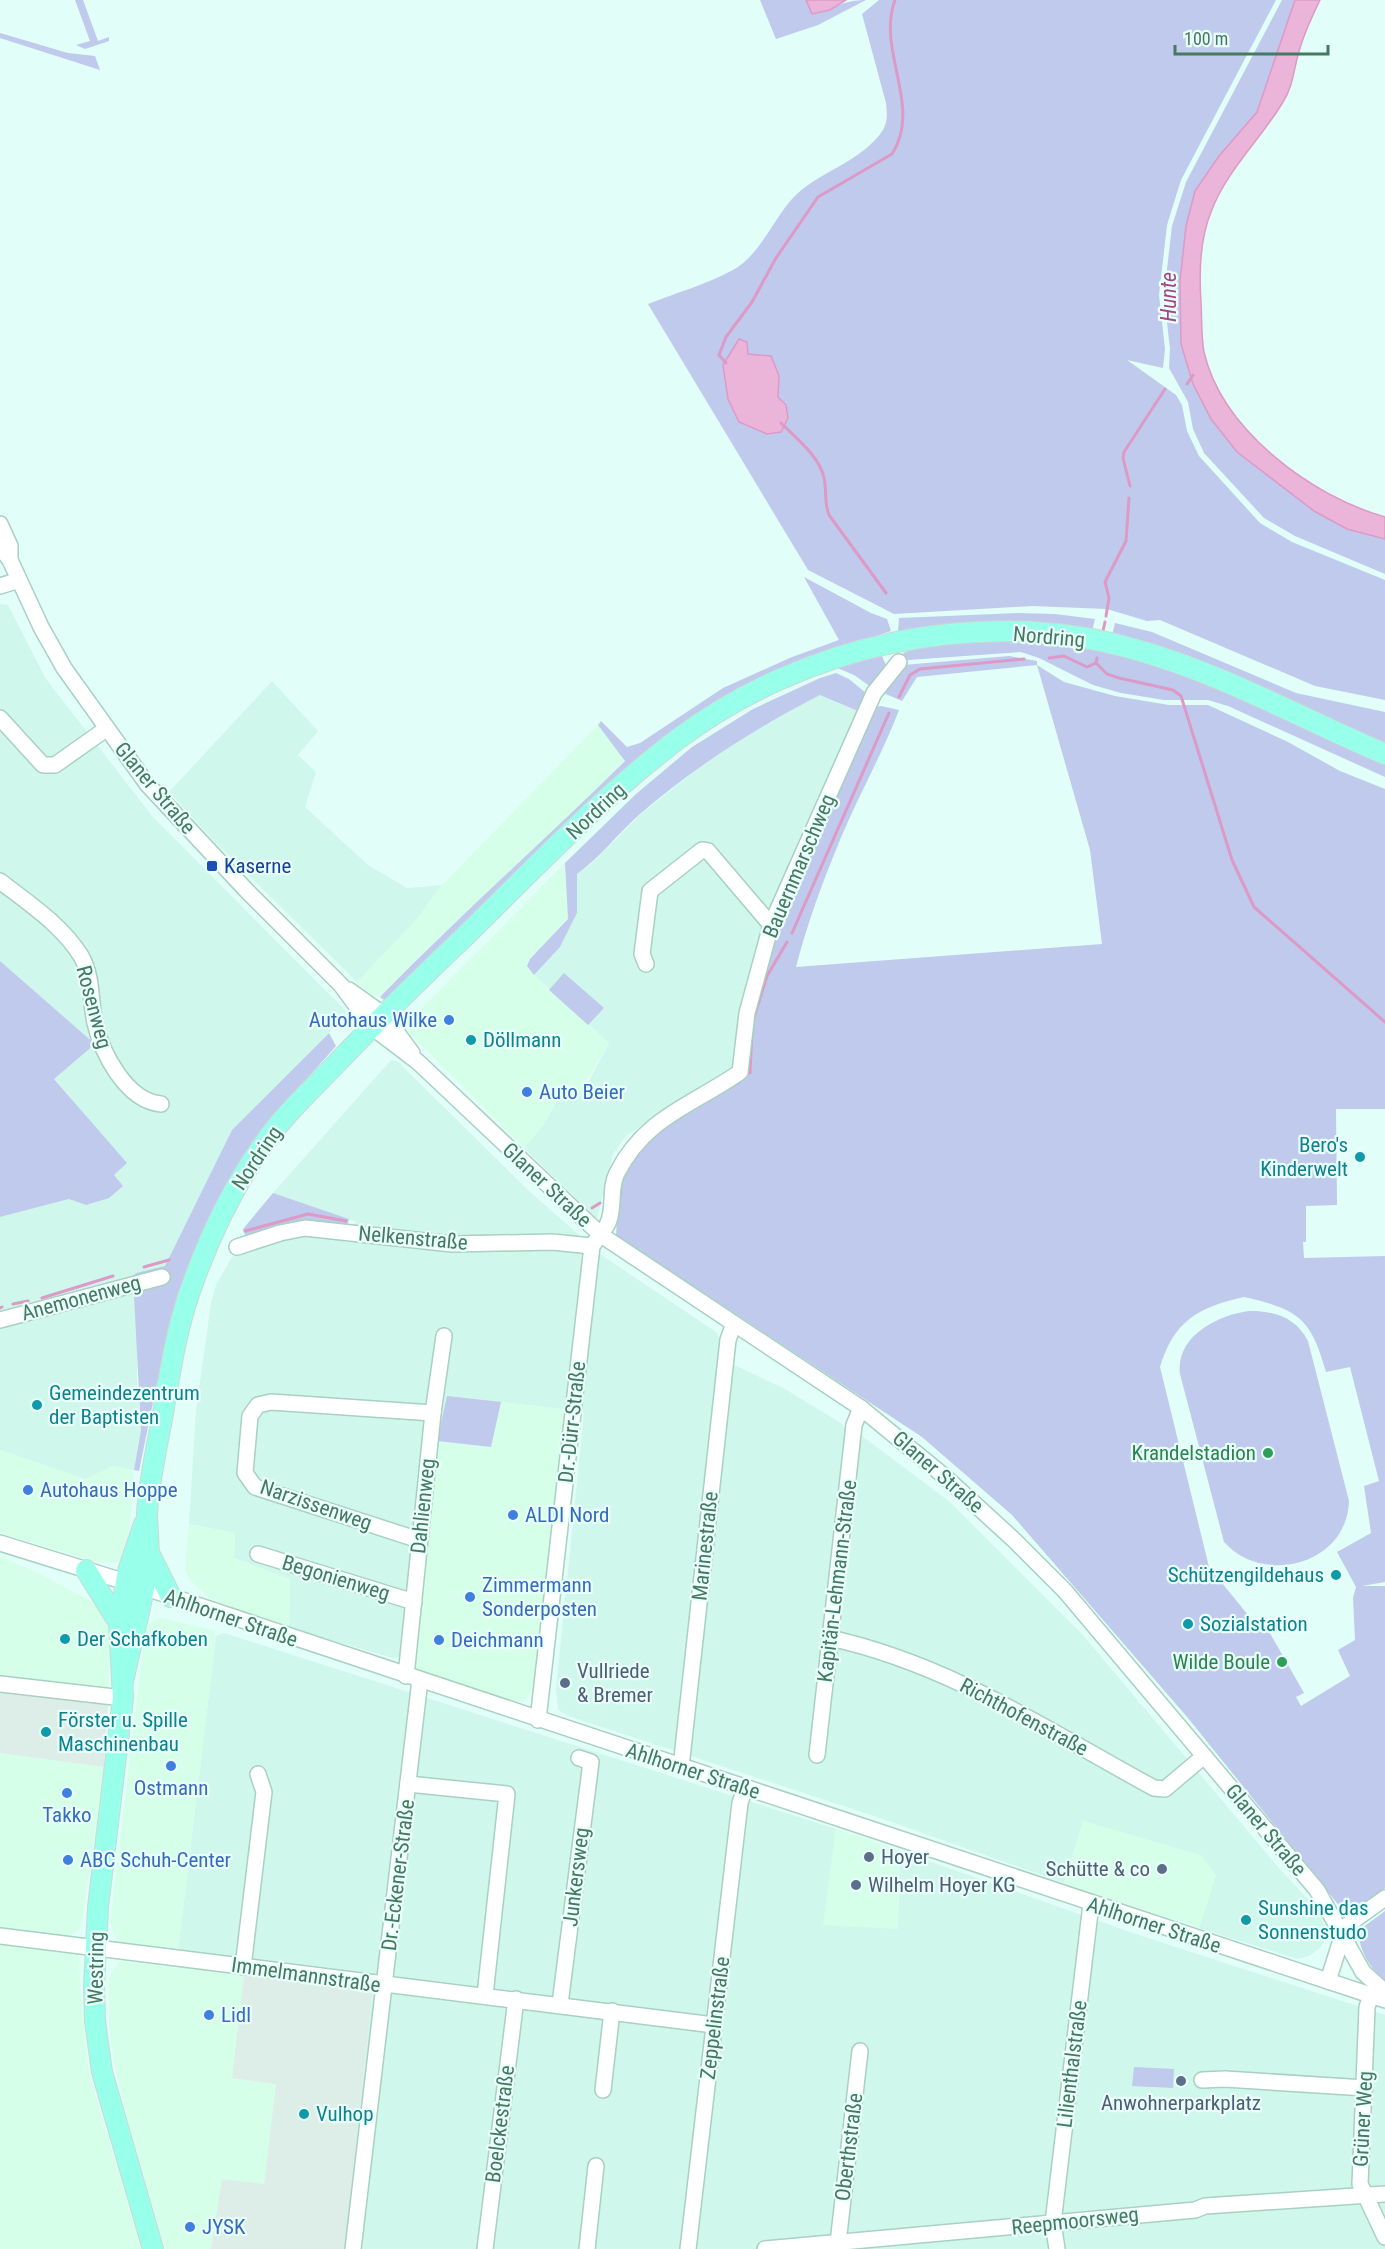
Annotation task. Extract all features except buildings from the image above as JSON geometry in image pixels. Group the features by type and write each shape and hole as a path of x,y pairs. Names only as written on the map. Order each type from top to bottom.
{"main road":[{"name":"Nordring","path":"134,1585 175,1345 192,1283 213,1232 263,1144 292,1108 378,1021 599,808 678,739 741,698 777,680 875,647 916,638 974,633 1025,633 1078,638 1125,646 1231,683 1385,754"},
{"name":"Nordring","path":"134,1585 149,1553 147,1513"},
{"path":"149,1553 171,1597"},
{"path":"86,1570 119,1623"},
{"name":"Westring","path":"123,1690 119,1623 134,1585"},
{"name":"Westring","path":"134,1585 96,1947 95,2021 102,2072 153,2249"}],"street":[{"name":"Glaner Straße","path":"0,524 10,546 5,563"},
{"name":"Glaner Straße","path":"0,547 5,563 19,580 59,660 106,729 160,801 596,1240 861,1408 945,1476 1057,1583 1317,1890 1363,1972 1380,1996"},
{"path":"0,586 19,580"},
{"name":"Bauernmarschweg","path":"596,1240 609,1221 615,1175 652,1126 668,1114 709,1094 740,1072 747,1013 771,925 874,693 899,662"},
{"path":"0,718 44,765 55,765 106,729"},
{"path":"646,964 642,954 650,891 702,850 708,851 771,925"},
{"name":"Rosenweg","path":"0,881 41,913 74,946 88,971 95,1023 104,1052 129,1088 149,1103 161,1104"},
{"name":"Nelkenstraße","path":"237,1247 280,1233 305,1228 452,1244 596,1240"},
{"name":"Dr.-Dürr-Straße","path":"538,1720 596,1240"},
{"name":"Anemonenweg","path":"0,1320 162,1277"},
{"name":"Marinestraße","path":"681,1767 728,1340 733,1326"},
{"name":"Dahlienweg","path":"413,1678 414,1602 419,1540 444,1336"},
{"name":"Narzissenweg","path":"419,1540 255,1487 245,1473 250,1416 258,1405 272,1402 433,1413"},
{"name":"Kapitän-Lehmann-Straße","path":"817,1755 854,1425 861,1408"},
{"name":"Ahlhorner Straße","path":"0,1543 171,1597 1328,1982 1380,1996"},
{"name":"Begonienweg","path":"258,1554 414,1602"},
{"name":"Richthofenstraße","path":"830,1638 868,1646 979,1689 1154,1788 1165,1789 1204,1756"},
{"name":"Dr.-Eckener-Straße","path":"353,2249 408,1784 413,1678"},
{"path":"0,1684 123,1690"},
{"name":"Junkersweg","path":"560,2004 591,1762 579,1758"},
{"path":"243,1967 264,1792 258,1774"},
{"path":"408,1784 507,1794 485,1995"},
{"name":"Zeppelinstraße","path":"688,2249 741,1803 745,1788"},
{"path":"1328,1982 1341,1934 1385,1898"},
{"name":"Lilienthalstraße","path":"1057,2249 1053,2223 1091,1904"},
{"name":"Immelmannstraße","path":"0,1936 385,1986 485,1995 714,2025"},
{"name":"Grüner Weg","path":"1380,1996 1367,2007 1360,2184 1385,2237"},
{"name":"Boelckestraße","path":"485,2249 516,1999"},
{"path":"603,2090 612,2011"},
{"name":"Oberthstraße","path":"838,2243 860,2051"},
{"path":"1202,2080 1225,2079 1365,2088"},
{"path":"587,2249 596,2166"},
{"name":"Reepmoorsweg","path":"765,2249 808,2247 1195,2210 1214,2205 1385,2194"}],"shaded area":[{"path":"75,0 83,0 98,41 109,37 109,41 85,49 76,45 90,41"},
{"path":"760,0 806,0 812,14 845,3 866,0 818,25 776,39"},
{"path":"806,0 846,0 830,10 812,14"},
{"path":"879,0 1276,0 1181,180 1167,225 1159,295 1165,349 1163,368 1127,360 1176,395 1182,405 1187,431 1199,456 1260,523 1292,542 1385,580 1385,700 1315,686 1160,620 1147,621 1107,609 1032,606 894,614 808,570 648,304 713,280 742,264 751,256 785,208 802,189 863,151 883,130 887,114 886,103 862,14"},
{"path":"1282,0 1295,0 1257,112 1219,156 1195,191 1186,226 1180,281 1193,384 1211,419 1237,452 1347,529 1385,539 1385,574 1295,536 1264,518 1204,453 1193,429 1188,402 1169,368 1170,349 1164,295 1172,226 1186,182"},
{"path":"1295,0 1320,0 1301,44 1288,92 1274,116 1225,183 1207,222 1200,268 1204,352 1214,381 1229,408 1250,433 1273,456 1300,476 1357,507 1385,517 1385,539 1347,529 1314,511 1237,452 1211,419 1193,384 1181,344 1180,281 1186,226 1195,191 1219,156 1257,112"},
{"path":"0,33 68,53 95,56 100,70 0,38"},
{"path":"739,339 747,342 748,354 771,356 779,376 778,397 786,405 788,418 781,432 767,434 739,422 728,399 723,365"},
{"path":"804,577 871,613 887,619 891,631 792,667 729,697 670,734 641,755 393,995 384,1000 380,997 625,761 598,725 601,721 627,747 640,743 723,688 792,657 839,640"},
{"path":"0,604 8,605 46,679 153,817 348,1013 232,1130 165,1266 137,1273 137,1378 141,1430 134,1470 113,1466 85,1479 0,1450 0,1217 70,1199 86,1205 126,1163 54,1078 94,1043 0,961"},
{"path":"1018,613 1055,614 1095,619 1092,631 983,624 898,631 899,618"},
{"path":"1115,623 1152,632 1296,693 1385,712 1385,744 1217,669 1148,644 1112,635"},
{"path":"973,640 1079,645 1175,669 1385,762 1385,777 1228,706 1208,700 1164,700 1121,693 1093,685 1039,658 1021,652 908,660 903,653 920,647"},
{"path":"882,656 888,670 871,687 854,675 835,667"},
{"path":"1009,656 1037,661 1037,665 917,677 902,701 881,692 903,665"},
{"path":"1037,665 1064,682 1115,696 1169,705 1208,705 1288,742 1340,771 1385,789 1385,1109 1336,1109 1337,1205 1306,1206 1306,1242 1303,1242 1304,1258 1385,1256 1385,1582 1362,1586 1385,1586 1385,1888 1373,1900 1356,1911 1341,1908 1188,1718 1012,1515 922,1437 616,1235 620,1177 653,1131 748,1072 751,1012 775,930 870,708 881,706 899,710 834,855 810,919 796,967 1102,944 1090,850","holes":["1244,1297 1290,1312 1300,1319 1314,1339 1326,1372 1350,1367 1379,1481 1364,1486 1371,1533 1337,1552 1356,1587 1353,1598 1355,1640 1338,1650 1350,1676 1301,1706 1296,1697 1304,1693 1267,1628 1261,1631 1209,1567 1160,1367 1166,1351 1181,1327 1201,1311"]},
{"path":"836,673 849,679 866,693 858,711 820,695 726,749 661,797 632,821 577,874 577,913 560,947 534,975 527,966 530,959 568,919 565,863 636,794 692,747 753,709"},
{"path":"272,681 318,731 298,755 316,772 305,807 368,865 407,888 442,885 416,920 357,982 214,841 169,792"},
{"path":"820,695 858,711 738,1061 720,1081 677,1103 626,1136 613,1154 597,1219 524,1148 544,1124 563,1090 581,1096 609,1043 534,975 560,947 577,913 577,874 590,865 642,813 699,768 765,723"},
{"path":"598,725 625,760 536,849 440,936 380,997 366,991 357,982 416,920 442,885"},
{"path":"565,863 568,919 527,966 549,990 609,1043 586,1082 581,1096 563,1090 544,1124 524,1148 409,1033 408,1027 418,1012"},
{"path":"0,961 95,1044 54,1079 127,1163 114,1175 123,1186 109,1198 86,1205 69,1199 0,1217"},
{"path":"564,973 604,1008 588,1025 549,990"},
{"path":"329,1033 336,1046 264,1127 216,1204 191,1259 168,1329 139,1471 134,1470 141,1430 133,1276 136,1273 165,1266 232,1130"},
{"path":"391,1060 397,1061 529,1191 603,1256 716,1332 732,1364 785,1389 862,1436 950,1502 1082,1634 1278,1867 1315,1907 1327,1929 1325,1940 1319,1949 1309,1956 1298,1959 1199,1928 1216,1875 1083,1821 1064,1883 880,1818 568,1716 558,1710 556,1689 584,1412 502,1402 437,1441 423,1440 401,1657 393,1658 289,1628 290,1579 234,1558 235,1533 189,1524 196,1410 211,1303 216,1285 232,1257 254,1249 268,1239 347,1227 357,1222 273,1193"},
{"path":"273,1193 349,1219 347,1227 297,1221 245,1235 243,1229"},
{"name":"Krandelstadion","path":"1249,1311 1267,1312 1283,1317 1297,1326 1308,1341 1349,1501 1345,1523 1334,1541 1319,1554 1300,1562 1280,1565 1260,1563 1240,1555 1224,1542 1180,1374 1180,1361 1191,1339 1201,1330 1224,1317"},
{"path":"447,1396 501,1402 491,1447 437,1441"},
{"path":"501,1402 570,1410 537,1677 528,1697 523,1702 514,1702 419,1671 415,1666 414,1657 437,1441 490,1447"},
{"path":"0,1450 85,1479 113,1466 134,1470 126,1551 117,1563 98,1562 0,1533"},
{"path":"189,1524 235,1533 234,1558 290,1579 289,1628 210,1599 189,1579 185,1568"},
{"path":"0,1556 94,1603 104,1618 110,1634 108,1706 102,1702 0,1690"},
{"path":"160,1618 213,1630 216,1636 178,1951 125,1945 116,1939 110,1923 145,1633 152,1621"},
{"path":"224,1633 836,1829 824,1925 898,1928 900,1851 1133,1933 1385,2015 1385,2249 345,2249 372,1994 178,1968 178,1951 216,1636"},
{"path":"0,1690 102,1702 108,1706 104,1767 0,1753"},
{"path":"0,1753 104,1767 82,1923 79,1930 70,1935 58,1936 0,1930"},
{"path":"1083,1821 1201,1855 1216,1875 1199,1928 1064,1883"},
{"path":"836,1829 900,1851 898,1929 823,1925"},
{"path":"1385,1911 1385,1981 1366,1959 1358,1931"},
{"path":"0,1942 72,1951 79,1956 81,2002 89,2073 141,2249 0,2249"},
{"path":"119,1961 244,1975 232,2078 276,2083 264,2184 222,2179 211,2249 165,2249 127,2119 114,2063 109,2027 109,1978"},
{"path":"244,1975 367,1989 372,1994 345,2249 211,2249 222,2179 264,2184 276,2084 232,2078"},
{"path":"1134,2067 1174,2069 1173,2088 1132,2086"}],"waterway":[{"path":"726,363 719,355 726,337 752,302 776,258 818,197 892,154 900,136 903,117 902,98 891,39 891,19 895,0"},
{"path":"1187,384 1193,375"},
{"path":"1130,486 1123,458 1124,452 1165,389"},
{"path":"781,423 807,448 818,463 824,478 829,515 886,593"},
{"path":"1106,616 1109,598 1105,582 1126,541 1129,498"},
{"path":"1102,635 1105,622"},
{"path":"1049,658 1064,656 1087,667 1096,663"},
{"path":"1097,658 1096,663 1107,674 1173,690 1181,696 1232,860 1254,907 1385,1022"},
{"path":"899,697 910,675 920,669 1024,659"},
{"path":"792,933 889,713"},
{"path":"754,1017 767,976 787,942"},
{"path":"750,1073 752,1030"},
{"path":"729,1088 739,1082"},
{"path":"619,1202 621,1183"},
{"path":"592,1208 600,1203"},
{"path":"245,1231 308,1214 346,1221"},
{"path":"144,1267 169,1260"},
{"path":"42,1298 113,1276"},
{"path":"13,1304 28,1301"}],"place":[{"name":"Kaserne","path":"212,866"},
{"name":"Autohaus Wilke","path":"449,1020"},
{"name":"Döllmann","path":"471,1040"},
{"name":"Auto Beier","path":"527,1092"},
{"name":"Bero's Kinderwelt","path":"1360,1157"},
{"name":"Gemeindezentrum der Baptisten","path":"37,1405"},
{"name":"Krandelstadion","path":"1268,1453"},
{"name":"Autohaus Hoppe","path":"28,1490"},
{"name":"ALDI Nord","path":"513,1515"},
{"name":"Schützengildehaus","path":"1336,1575"},
{"name":"Zimmermann Sonderposten","path":"470,1597"},
{"name":"Sozialstation","path":"1188,1624"},
{"name":"Der Schafkoben","path":"65,1639"},
{"name":"Deichmann","path":"439,1640"},
{"name":"Wilde Boule","path":"1282,1662"},
{"name":"Vullriede & Bremer","path":"565,1683"},
{"name":"Förster u. Spille Maschinenbau","path":"46,1732"},
{"name":"Ostmann","path":"171,1766"},
{"name":"Takko","path":"67,1793"},
{"name":"Hoyer","path":"869,1857"},
{"name":"ABC Schuh-Center","path":"68,1860"},
{"name":"Schütte & co","path":"1162,1869"},
{"name":"Wilhelm Hoyer KG","path":"856,1885"},
{"name":"Sunshine das Sonnenstudo","path":"1246,1920"},
{"name":"Lidl","path":"209,2015"},
{"name":"Anwohnerparkplatz","path":"1181,2081"},
{"name":"Vulhop","path":"304,2114"},
{"name":"JYSK","path":"190,2227"}],"water label":[{"name":"Hunte","path":"1168,297"}]}
